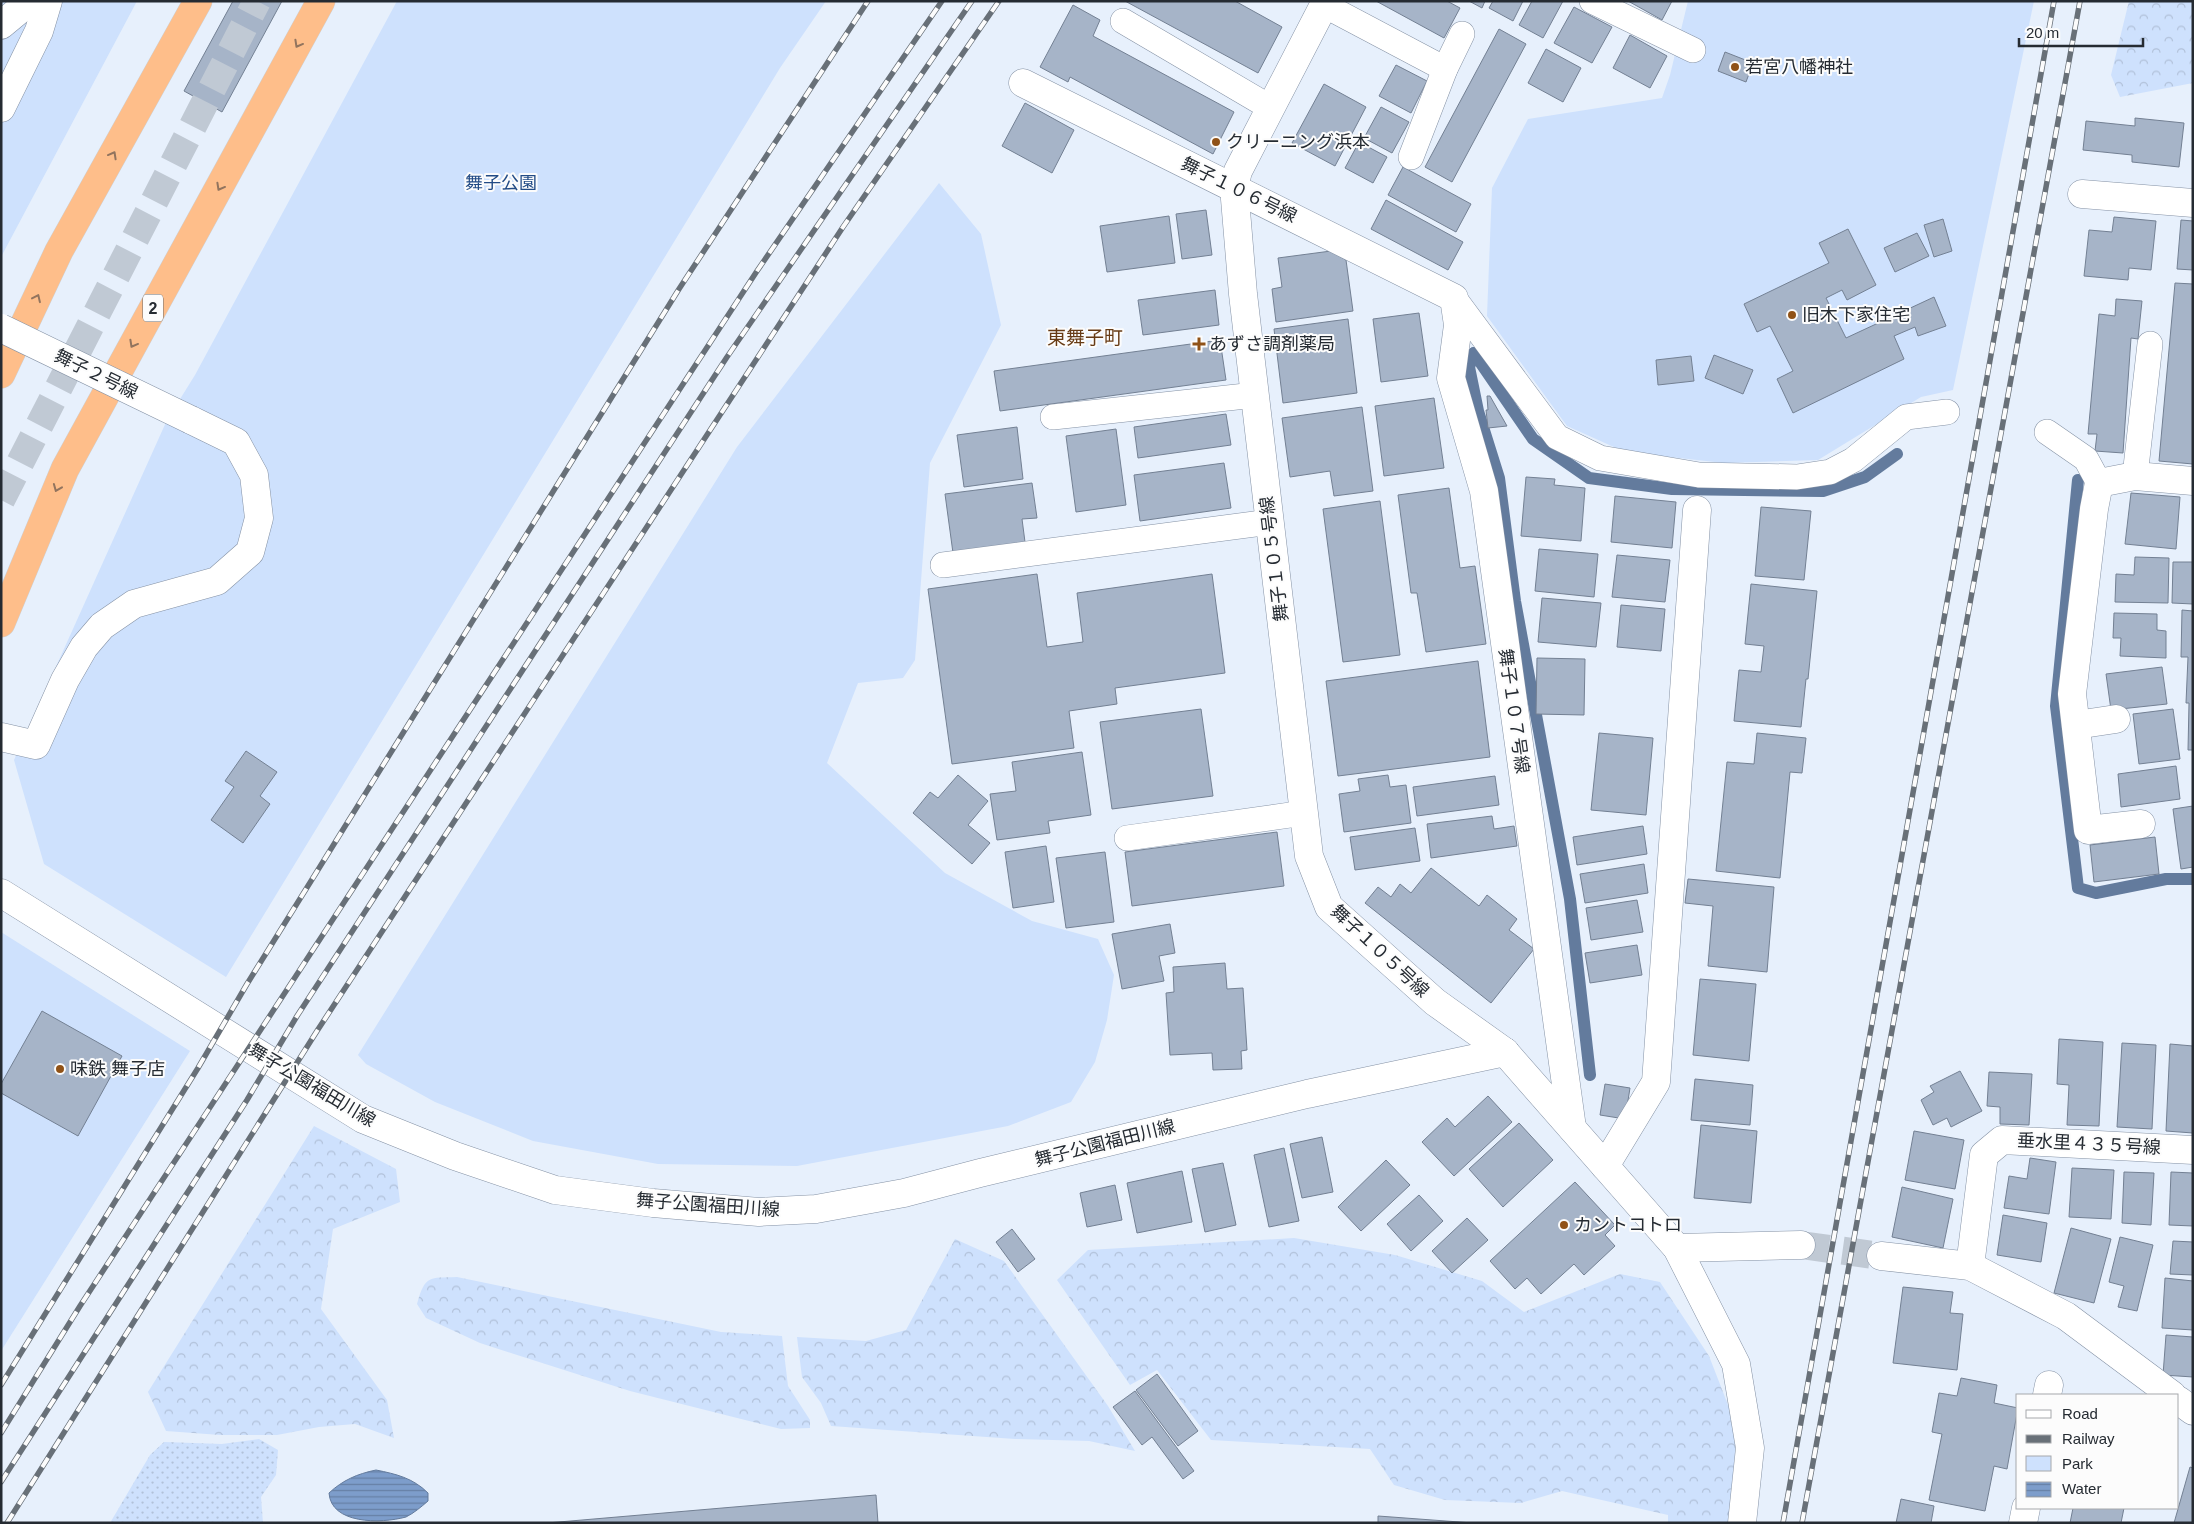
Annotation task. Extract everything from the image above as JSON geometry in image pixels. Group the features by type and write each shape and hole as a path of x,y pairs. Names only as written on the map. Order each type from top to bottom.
{"highway":[{"path":"1,374 59,251 198,1"},
{"name":"2","path":"1,623 65,469 322,1"}],"street":[{"path":"1,24 30,1"},
{"path":"1,108 39,31 48,1"},
{"name":"舞子１０５号線","path":"1325,3 1238,171 1234,187 1237,242 1309,856 1329,907 1360,937 1435,1002 1505,1052 1677,1248 1736,1364 1750,1448 1742,1523"},
{"name":"舞子１０６号線","path":"1023,83 1454,298"},
{"path":"2082,194 2193,203"},
{"name":"舞子１０７号線","path":"1454,298 1458,325 1451,378 1484,491 1572,1128"},
{"name":"舞子２号線","path":"1,328 236,442 254,475 259,518 250,552 218,580 134,604 102,626 84,647 65,680 36,746 1,737"},
{"path":"2141,824 2088,830 2072,694 2094,510 2100,483 2135,476 2193,481"},
{"path":"1605,1166 1656,1082 1699,490"},
{"path":"2076,725 2116,719"},
{"name":"舞子公園福田川線","path":"1,893 363,1119 455,1156 556,1190 653,1203 759,1212 816,1209 904,1193 1297,1097 1505,1052"},
{"name":"垂水里４３５号線","path":"1970,1266 1984,1155 2002,1140 2193,1150"},
{"path":"1677,1248 1801,1245"},
{"path":"1881,1256 1970,1266 2066,1316 2171,1394"},
{"path":"2179,1401 2193,1411"},
{"path":"2023,1523 2026,1509"}],"lane":[{"path":"1592,1 1693,50"},
{"path":"1325,3 1445,68"},
{"path":"1123,21 1271,108"},
{"path":"1411,157 1445,68 1462,34"},
{"path":"1454,298 1557,437 1600,458 1699,490 1830,472 1853,460 1906,418 1947,412"},
{"path":"2135,476 2150,344"},
{"path":"1053,417 1255,395"},
{"path":"2047,432 2086,459 2100,483"},
{"path":"943,566 1270,522"},
{"path":"1127,838 1304,813"}],"green space":[{"path":"1,1 137,1 1,257"},
{"name":"舞子公園","path":"397,1 826,1 780,68 226,977 44,864 14,760 167,420 195,375"},
{"path":"1688,1 2034,1 1953,390 1921,397 1818,460 1724,463 1625,452 1567,426 1487,316 1492,188 1528,119 1662,98 1670,75"},
{"path":"2129,1 2193,1 2193,83 2120,97 2111,75"},
{"path":"939,183 981,234 1001,325 930,463 915,660 903,678 858,683 827,763 945,873 1032,921 1098,939 1114,975 1107,1020 1095,1062 1071,1102 1008,1126 797,1166 658,1164 533,1141 435,1102 366,1064 358,1055 737,447"},
{"path":"1,932 190,1051 1,1351"},
{"path":"314,1126 396,1169 400,1202 333,1229 321,1309 387,1400 394,1438 355,1424 319,1427 277,1435 220,1435 166,1431 148,1392"},
{"path":"1294,1238 1395,1255 1482,1281 1524,1312 1620,1274 1660,1282 1709,1356 1737,1428 1729,1523 1668,1523 1668,1515 1562,1491 1521,1503 1445,1500 1394,1485 1370,1449 1211,1440 1157,1370 1130,1385 1057,1280 1088,1250"},
{"path":"955,1239 1004,1261 1108,1406 1135,1451 1089,1441 1015,1439 831,1426 821,1403 802,1377 797,1337 866,1341 906,1330"},
{"path":"457,1277 721,1332 782,1336 788,1386 810,1420 810,1428 781,1429 630,1391 480,1343 426,1318 417,1304 423,1288 429,1280"},
{"path":"259,1439 278,1450 276,1475 261,1497 263,1523 110,1523 150,1455 164,1442 222,1444"}],"water":[{"path":"376,1470 410,1480 428,1493 428,1501 406,1517 383,1521 358,1519 338,1511 332,1503 329,1493 351,1478"}],"building":[{"path":"233,1 282,1 222,112 184,91"},
{"path":"1125,1 1235,1 1282,27 1258,73"},
{"path":"1376,1 1447,1 1460,8 1444,38"},
{"path":"1469,1 1485,1 1482,8"},
{"path":"1493,1 1523,1 1513,21 1489,8"},
{"path":"1532,1 1563,1 1543,38 1519,25"},
{"path":"1628,1 1672,1 1662,20"},
{"path":"1073,5 1100,20 1093,36 1234,112 1213,154 1070,77 1068,82 1040,67"},
{"path":"1574,7 1612,27 1592,63 1554,43"},
{"path":"1499,29 1526,44 1452,182 1425,167"},
{"path":"1630,35 1667,56 1650,88 1613,68"},
{"path":"1546,49 1581,68 1563,102 1528,83"},
{"name":"若宮八幡神社","path":"1725,52 1753,63 1746,82 1718,71"},
{"path":"1396,65 1427,81 1411,113 1379,96"},
{"path":"1324,84 1366,107 1335,166 1292,143"},
{"path":"1025,103 1074,130 1052,173 1002,146"},
{"path":"1381,107 1409,122 1392,153 1364,138"},
{"path":"2135,118 2184,123 2179,167 2132,162 2132,155 2083,150 2086,121 2135,126"},
{"path":"1359,142 1387,157 1373,183 1345,168"},
{"path":"1403,167 1471,204 1456,232 1388,195"},
{"path":"1386,200 1463,242 1448,270 1371,229"},
{"path":"1206,210 1212,255 1182,259 1176,214"},
{"path":"1169,216 1175,263 1107,272 1100,226"},
{"path":"2114,217 2156,221 2151,270 2129,268 2128,280 2084,276 2089,230 2112,232"},
{"path":"1943,219 1952,251 1934,257 1924,225"},
{"path":"2181,220 2193,221 2193,270 2177,269"},
{"name":"旧木下家住宅","path":"1848,229 1876,285 1847,300 1842,290 1826,298 1846,338 1934,297 1946,326 1918,336 1915,327 1894,336 1904,359 1793,413 1777,379 1793,371 1770,326 1757,332 1744,304 1829,263 1819,243"},
{"path":"1917,233 1929,256 1895,272 1884,248"},
{"path":"1331,251 1346,260 1353,311 1276,322 1272,289 1282,287 1278,258"},
{"path":"2175,283 2193,284 2193,464 2159,461"},
{"path":"1215,290 1219,325 1143,335 1138,300"},
{"path":"2116,299 2142,301 2138,339 2131,338 2123,453 2095,451 2097,434 2088,434 2099,314 2115,316"},
{"path":"1419,313 1428,376 1381,382 1373,319"},
{"path":"1348,319 1357,393 1283,403 1274,329"},
{"path":"1220,340 1226,380 1000,411 994,371"},
{"path":"1714,355 1753,370 1743,394 1705,378"},
{"path":"1691,356 1694,381 1658,385 1656,360"},
{"path":"1487,396 1490,396 1507,426 1488,428"},
{"path":"1434,398 1444,468 1384,476 1375,406"},
{"path":"1362,407 1373,491 1334,496 1330,471 1290,477 1282,418"},
{"path":"1226,414 1231,445 1138,458 1134,427"},
{"path":"1017,427 1023,479 964,487 957,435"},
{"path":"1116,429 1126,505 1076,512 1066,436"},
{"path":"1224,463 1231,508 1140,521 1134,475"},
{"path":"1526,477 1555,479 1554,485 1585,488 1581,541 1521,536"},
{"path":"1032,483 1037,518 1022,519 1025,542 953,553 945,494"},
{"path":"1449,488 1460,568 1475,566 1486,644 1426,652 1417,593 1411,593 1398,495"},
{"path":"2131,493 2180,497 2176,549 2125,544"},
{"path":"1615,496 1676,502 1672,548 1611,542"},
{"path":"1380,501 1400,655 1343,662 1323,509"},
{"path":"1761,507 1811,511 1804,580 1755,576"},
{"path":"1539,549 1598,554 1594,597 1535,591"},
{"path":"1617,555 1670,560 1665,602 1612,597"},
{"path":"2135,557 2169,558 2168,603 2115,602 2116,574 2134,575"},
{"path":"2173,562 2193,562 2193,604 2172,603"},
{"path":"1037,574 1047,647 1083,642 1077,593 1212,574 1225,673 1115,688 1117,704 1069,711 1074,748 952,764 928,589"},
{"path":"1751,584 1817,591 1801,727 1734,721 1739,670 1761,672 1764,646 1745,644"},
{"path":"1542,598 1601,603 1596,647 1538,642"},
{"path":"1621,605 1665,609 1661,651 1617,647"},
{"path":"2182,610 2193,611 2193,750 2188,750 2189,703 2186,703 2188,657 2181,657"},
{"path":"2114,613 2157,614 2157,630 2166,631 2166,658 2120,656 2121,638 2113,638"},
{"path":"1537,658 1585,659 1584,715 1536,714"},
{"path":"1478,661 1490,757 1338,776 1326,681"},
{"path":"2162,667 2167,704 2111,710 2106,674"},
{"path":"1201,709 1213,796 1112,809 1100,722"},
{"path":"2173,709 2180,759 2139,764 2133,714"},
{"path":"1599,733 1653,738 1646,815 1591,810"},
{"path":"1757,733 1806,738 1802,773 1790,772 1780,878 1716,871 1727,762 1754,764"},
{"path":"246,751 277,772 260,796 270,804 243,843 211,820 234,787 225,781"},
{"path":"1082,752 1091,815 1048,821 1050,833 997,840 990,794 1016,791 1012,762"},
{"path":"2176,766 2180,799 2121,807 2118,774"},
{"path":"958,775 988,801 968,825 990,843 972,864 913,813 930,792 938,798"},
{"path":"1388,775 1390,787 1406,785 1411,823 1344,832 1339,794 1360,791 1358,779"},
{"path":"1495,776 1499,805 1417,816 1413,787"},
{"path":"2193,806 2193,867 2181,869 2173,809"},
{"path":"1492,816 1494,829 1514,826 1517,846 1431,858 1427,824"},
{"path":"1643,826 1647,854 1577,865 1573,837"},
{"path":"1415,828 1420,861 1355,870 1350,837"},
{"path":"1277,832 1284,886 1132,906 1125,852"},
{"path":"2155,837 2159,874 2094,882 2090,845"},
{"path":"1046,846 1054,902 1013,908 1005,852"},
{"path":"1105,852 1114,922 1066,928 1056,858"},
{"path":"1644,864 1648,893 1585,903 1580,874"},
{"path":"1431,868 1479,906 1487,895 1517,919 1509,930 1534,949 1491,1003 1365,903 1378,887 1391,897 1400,884 1411,893"},
{"path":"1688,879 1774,887 1767,972 1708,966 1713,906 1685,903"},
{"path":"1637,900 1643,932 1591,940 1586,908"},
{"path":"1170,924 1175,953 1159,956 1164,981 1122,989 1112,934"},
{"path":"1637,945 1642,975 1590,983 1585,953"},
{"path":"1225,963 1227,989 1243,988 1247,1050 1241,1051 1242,1069 1213,1070 1212,1053 1170,1055 1166,993 1174,992 1173,967"},
{"path":"1700,979 1756,984 1749,1061 1693,1055"},
{"path":"42,1011 122,1056 78,1136 1,1093 1,1084"},
{"path":"2059,1039 2103,1042 2099,1126 2067,1125 2069,1085 2057,1084"},
{"path":"2122,1043 2156,1045 2152,1129 2117,1127"},
{"path":"2170,1044 2193,1046 2193,1133 2166,1131"},
{"path":"1960,1071 1982,1111 1951,1127 1947,1118 1933,1125 1921,1100 1934,1092 1930,1086"},
{"path":"1989,1072 2032,1074 2029,1125 2000,1124 2000,1107 1987,1106"},
{"path":"1695,1079 1753,1085 1750,1125 1691,1120"},
{"path":"1605,1084 1630,1088 1625,1119 1600,1115"},
{"path":"1488,1096 1512,1122 1454,1176 1422,1142 1447,1118 1455,1127"},
{"path":"1519,1123 1553,1160 1503,1207 1469,1169"},
{"path":"1701,1125 1757,1131 1751,1203 1694,1198"},
{"path":"1914,1131 1964,1140 1955,1189 1905,1180"},
{"path":"1322,1137 1333,1192 1302,1198 1290,1144"},
{"path":"1284,1148 1299,1221 1269,1227 1254,1155"},
{"path":"2030,1158 2056,1162 2049,1214 2004,1208 2009,1176 2027,1179"},
{"path":"1386,1160 1410,1185 1361,1231 1338,1207"},
{"path":"1223,1163 1236,1225 1205,1232 1192,1169"},
{"path":"2072,1168 2114,1170 2111,1219 2069,1217"},
{"path":"1182,1171 1192,1222 1137,1233 1127,1183"},
{"path":"2124,1172 2154,1173 2151,1225 2122,1223"},
{"path":"2171,1172 2193,1173 2193,1226 2169,1225"},
{"path":"1575,1182 1615,1225 1605,1235 1615,1246 1584,1275 1574,1264 1541,1294 1527,1278 1515,1289 1490,1261"},
{"path":"1115,1185 1122,1220 1087,1227 1080,1193"},
{"path":"1902,1187 1953,1199 1943,1248 1892,1237"},
{"path":"1419,1195 1443,1221 1411,1251 1387,1224"},
{"path":"2003,1215 2047,1223 2041,1262 1997,1255"},
{"path":"1467,1218 1488,1240 1452,1273 1432,1251"},
{"path":"2071,1228 2111,1239 2094,1303 2054,1293"},
{"path":"1012,1229 1035,1259 1018,1272 996,1242"},
{"path":"2120,1237 2153,1245 2137,1311 2118,1307 2124,1286 2109,1282"},
{"path":"2173,1241 2193,1242 2193,1275 2170,1274"},
{"path":"2165,1278 2193,1281 2193,1330 2162,1328"},
{"path":"1903,1287 1953,1292 1950,1313 1963,1314 1957,1370 1893,1363"},
{"path":"2166,1335 2193,1337 2193,1377 2163,1375"},
{"path":"1157,1374 1198,1431 1178,1446 1136,1390"},
{"path":"1961,1378 1997,1385 1994,1403 2016,1408 2016,1419 2007,1469 1994,1466 1985,1511 1929,1500 1942,1434 1932,1432 1939,1393 1957,1396"},
{"path":"1135,1391 1194,1471 1183,1479 1152,1437 1142,1445 1113,1407"},
{"path":"2190,1467 2193,1468 2193,1523 2174,1523"},
{"path":"876,1495 878,1523 547,1523 734,1507"},
{"path":"1901,1499 1934,1506 1931,1523 1896,1523"},
{"path":"2073,1509 2124,1509 2121,1523 2070,1523"},
{"path":"1378,1516 1473,1523 1378,1523"}],"waterway":[{"path":"1474,353 1469,367 1478,411 1499,478 1515,601 1570,899 1590,1075"},
{"path":"1474,353 1533,439 1589,478 1672,489 1823,491 1865,477 1897,454"},
{"path":"2078,480 2056,706 2078,888 2096,893 2166,879 2193,879"}],"tunnel":[{"path":"1,500 257,1"},
{"path":"1801,1245 1881,1256"}],"railway":[{"path":"1,1385 198,1068 247,984 679,289 868,1"},
{"path":"1,1433 80,1306 757,271 942,1"},
{"path":"1,1482 247,1100 297,1016 727,357 972,1"},
{"path":"7,1523 317,1031 843,227 999,1"},
{"path":"1783,1523 2054,1"},
{"path":"1802,1523 2080,1"}],"place":[{"name":"若宮八幡神社","path":"1735,67"},
{"name":"クリーニング浜本","path":"1216,142"},
{"name":"旧木下家住宅","path":"1792,315"},
{"name":"あずさ調剤薬局","path":"1199,344"},
{"name":"味鉄 舞子店","path":"60,1069"},
{"name":"カントコトロ","path":"1564,1225"}],"district":[{"name":"東舞子町","path":"1085,337"}]}
